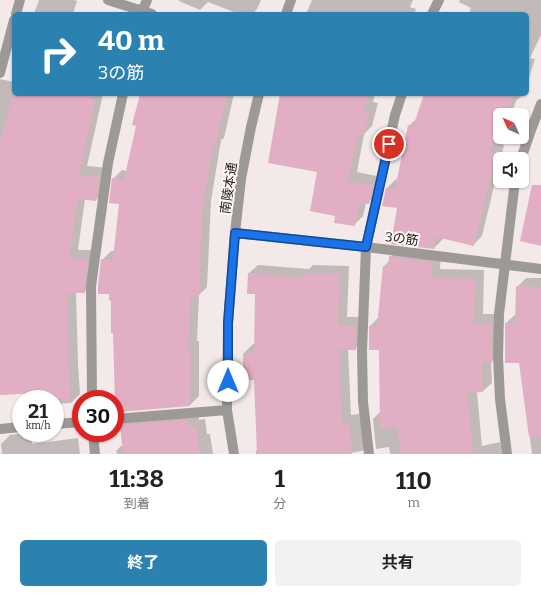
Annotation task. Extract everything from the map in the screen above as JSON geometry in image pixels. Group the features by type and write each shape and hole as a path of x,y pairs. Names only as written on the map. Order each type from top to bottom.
{"street":[{"path":"17,12 20,0"},
{"path":"108,0 142,12"},
{"path":"145,12 146,0"},
{"path":"287,12 291,0"},
{"path":"433,12 439,0"},
{"path":"0,73 12,28"},
{"path":"92,390 91,286 108,163 123,96"},
{"name":"南陵本通","path":"234,454 227,410 228,323 241,179 258,96"},
{"path":"369,454 363,402 362,351 366,247 395,115 401,96"},
{"path":"523,152 541,104"},
{"path":"507,454 500,399 498,357 499,314 514,188"},
{"name":"3の筋","path":"235,233 366,247 541,269"},
{"path":"124,418 227,410"},
{"path":"0,429 12,428"},
{"path":"94,442 96,454"}],"building":[{"path":"12,96 92,96 91,99 95,100 79,175 100,177 96,201 78,199 69,258 88,259 85,293 67,293 71,399 64,399 64,390 12,390 12,394 0,395 0,142"},
{"path":"139,96 227,96 215,148 213,147 202,211 199,297 191,296 188,350 191,350 190,406 124,412 124,390 115,390 113,333 111,333 111,301 109,300 109,294 98,294 98,286 101,259 113,259 119,204 109,203 112,178 124,180 136,126 132,125"},
{"path":"280,96 368,96 364,111 370,112 364,136 358,134 348,181 373,185 369,204 359,203 355,226 334,223 335,216 310,211 317,172 268,163"},
{"path":"423,96 513,96 509,108 493,108 493,144 490,152 493,153 493,167 474,246 436,237 434,249 391,244 397,208 382,206 386,188 395,189 408,125 413,127"},
{"path":"532,185 541,185 541,246 520,241"},
{"path":"389,256 433,262 431,278 476,279 474,323 492,323 492,363 482,362 483,392 468,393 473,454 401,454 397,428 380,428 379,350 369,350 369,326 377,326 383,266 388,266"},
{"path":"248,273 303,278 303,273 340,274 338,326 356,326 356,350 339,350 342,423 349,422 352,454 257,454 254,380 243,380 243,353 254,353 255,294 247,294"},
{"path":"516,286 541,287 541,436 529,437 519,363 505,363 505,323 515,323"},
{"path":"190,419 190,428 196,428 200,454 123,454 122,442 124,442 124,425"}],"route":[{"path":"228,381 228,323 235,233 366,247 389,144"}]}
